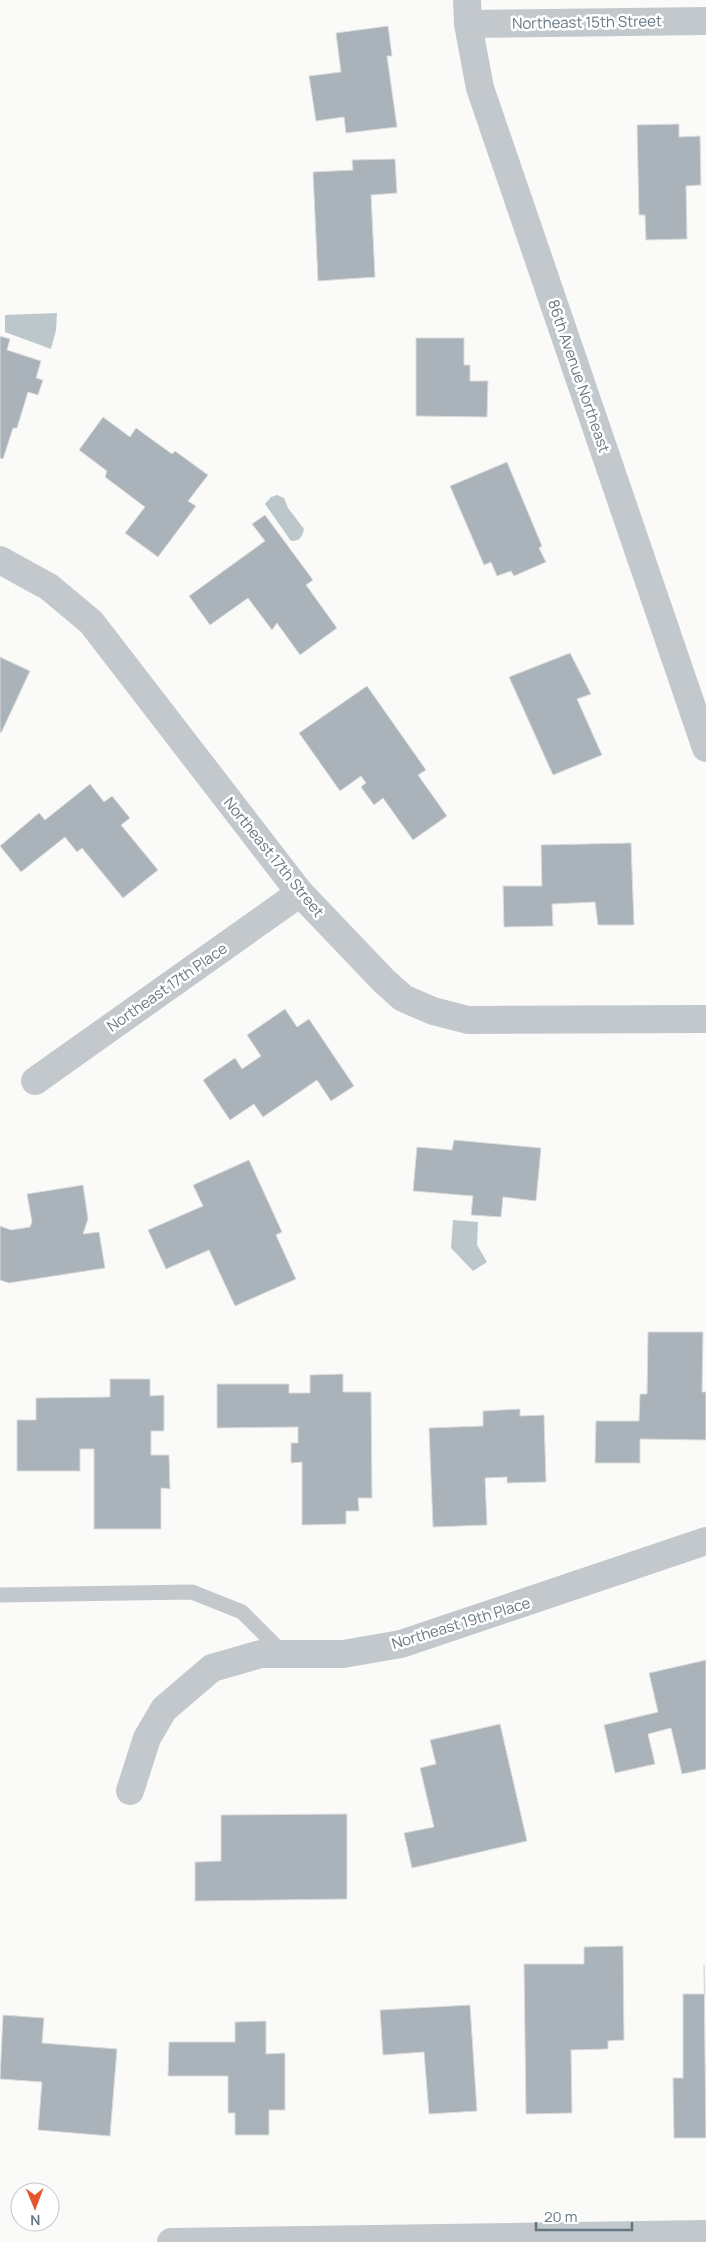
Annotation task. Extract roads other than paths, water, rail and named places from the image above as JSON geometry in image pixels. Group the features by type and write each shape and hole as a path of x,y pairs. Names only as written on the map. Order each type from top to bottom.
{"street":[{"name":"Northeast 15th Street","path":"468,12 706,21"},
{"name":"86th Avenue Northeast","path":"468,12 480,88 706,748"},
{"name":"Northeast 17th Street","path":"0,560 49,587 91,622 300,893 384,981 403,998 433,1012 468,1020 706,1019"},
{"name":"Northeast 17th Place","path":"34,1081 300,893"},
{"name":"Northeast 19th Place","path":"130,1791 147,1738 164,1708 212,1668 261,1654 343,1654 401,1644 706,1541"},
{"path":"171,2242 706,2234"}],"lane":[{"path":"0,1596 192,1592 242,1612 284,1654"}]}
